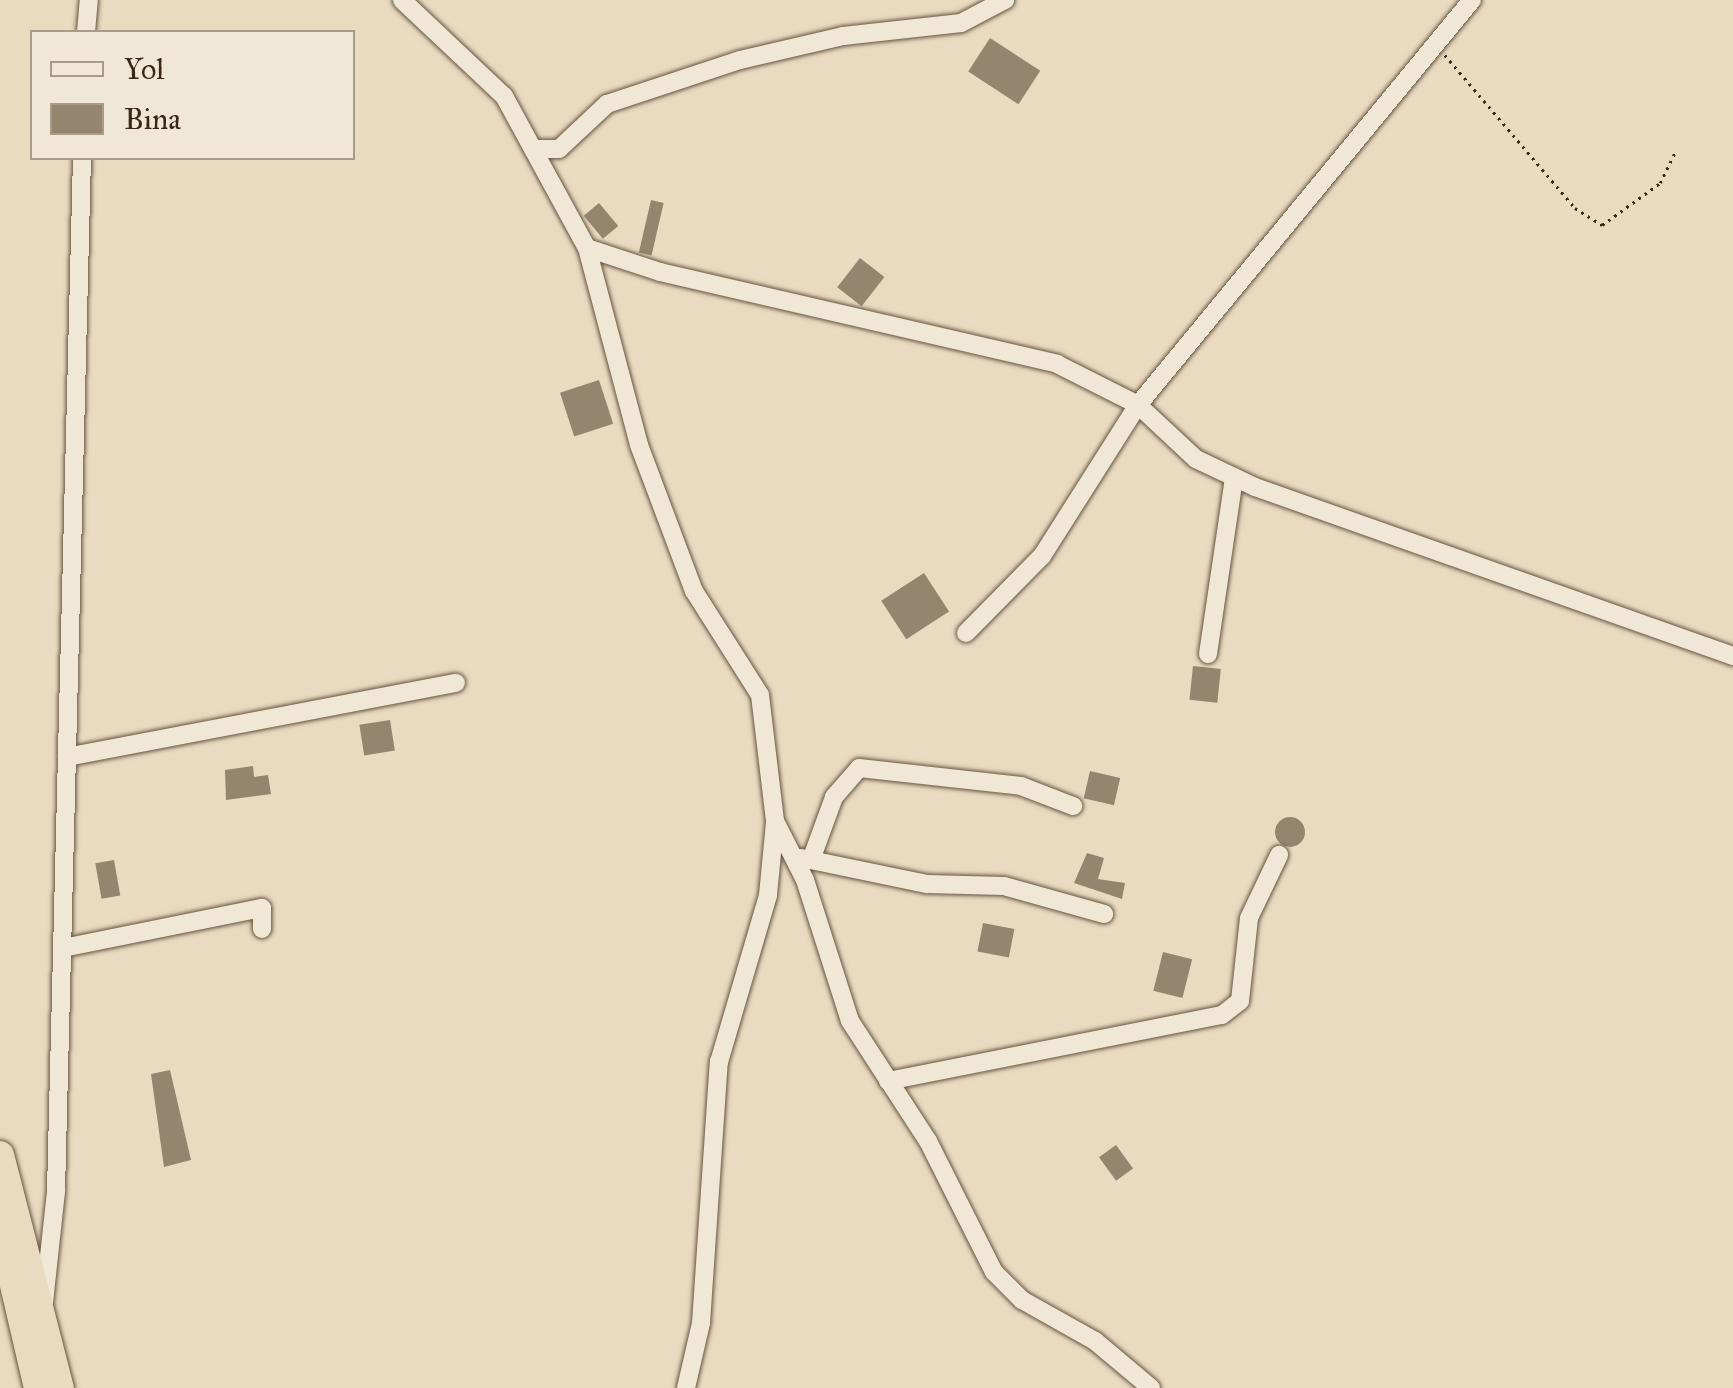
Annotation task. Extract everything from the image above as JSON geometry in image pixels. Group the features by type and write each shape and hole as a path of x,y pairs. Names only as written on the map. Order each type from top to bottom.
{"highway":[{"path":"0,1155 38,1388"},
{"path":"0,1225 23,1311 60,1388"}],"street":[{"path":"86,30 89,0"},
{"path":"402,0 504,96 587,248 638,445 694,591 760,695 775,821 768,895 719,1062 701,1322 686,1388"},
{"path":"533,149 550,154 607,104 721,66 843,36 962,23 1004,0"},
{"path":"966,633 1042,556 1138,405 1472,0"},
{"path":"23,1311 63,948 82,160"},
{"path":"587,248 660,272 1057,364 1138,405 1196,460 1234,477 1733,656"},
{"path":"1208,654 1234,477"},
{"path":"67,757 456,683"},
{"path":"803,859 834,797 859,768 1021,786 1073,806"},
{"path":"775,821 803,859 836,988 1008,1288 1094,1341 1151,1388"},
{"path":"888,1081 1222,1015 1240,1001 1249,918 1279,854"},
{"path":"803,859 926,884 1004,886 1104,914"},
{"path":"63,948 262,908 262,929"}],"path":[{"path":"1435,43 1575,208 1602,224 1660,182 1675,152"}],"building":[{"path":"990,38 1040,71 1019,104 968,72"},
{"path":"651,200 664,203 652,256 639,253"},
{"path":"599,203 618,226 603,239 584,216"},
{"path":"860,258 884,277 862,306 837,287"},
{"path":"599,380 613,424 574,436 560,393"},
{"path":"924,573 949,612 906,639 881,601"},
{"path":"1193,666 1221,669 1217,703 1189,700"},
{"path":"390,720 395,751 364,755 359,725"},
{"path":"253,766 254,777 268,775 271,794 226,800 225,770"},
{"path":"1090,771 1120,778 1114,805 1084,798"},
{"path":"1290,817 1301,821 1305,832 1301,843 1290,847 1279,843 1275,832 1279,821"},
{"path":"1087,853 1104,858 1098,879 1125,883 1122,899 1074,883"},
{"path":"114,860 120,895 102,899 95,863"},
{"path":"983,923 1014,929 1009,958 977,951"},
{"path":"1163,952 1192,959 1182,998 1153,991"},
{"path":"170,1070 191,1160 164,1167 151,1074"},
{"path":"1116,1145 1133,1168 1116,1181 1099,1157"}]}
